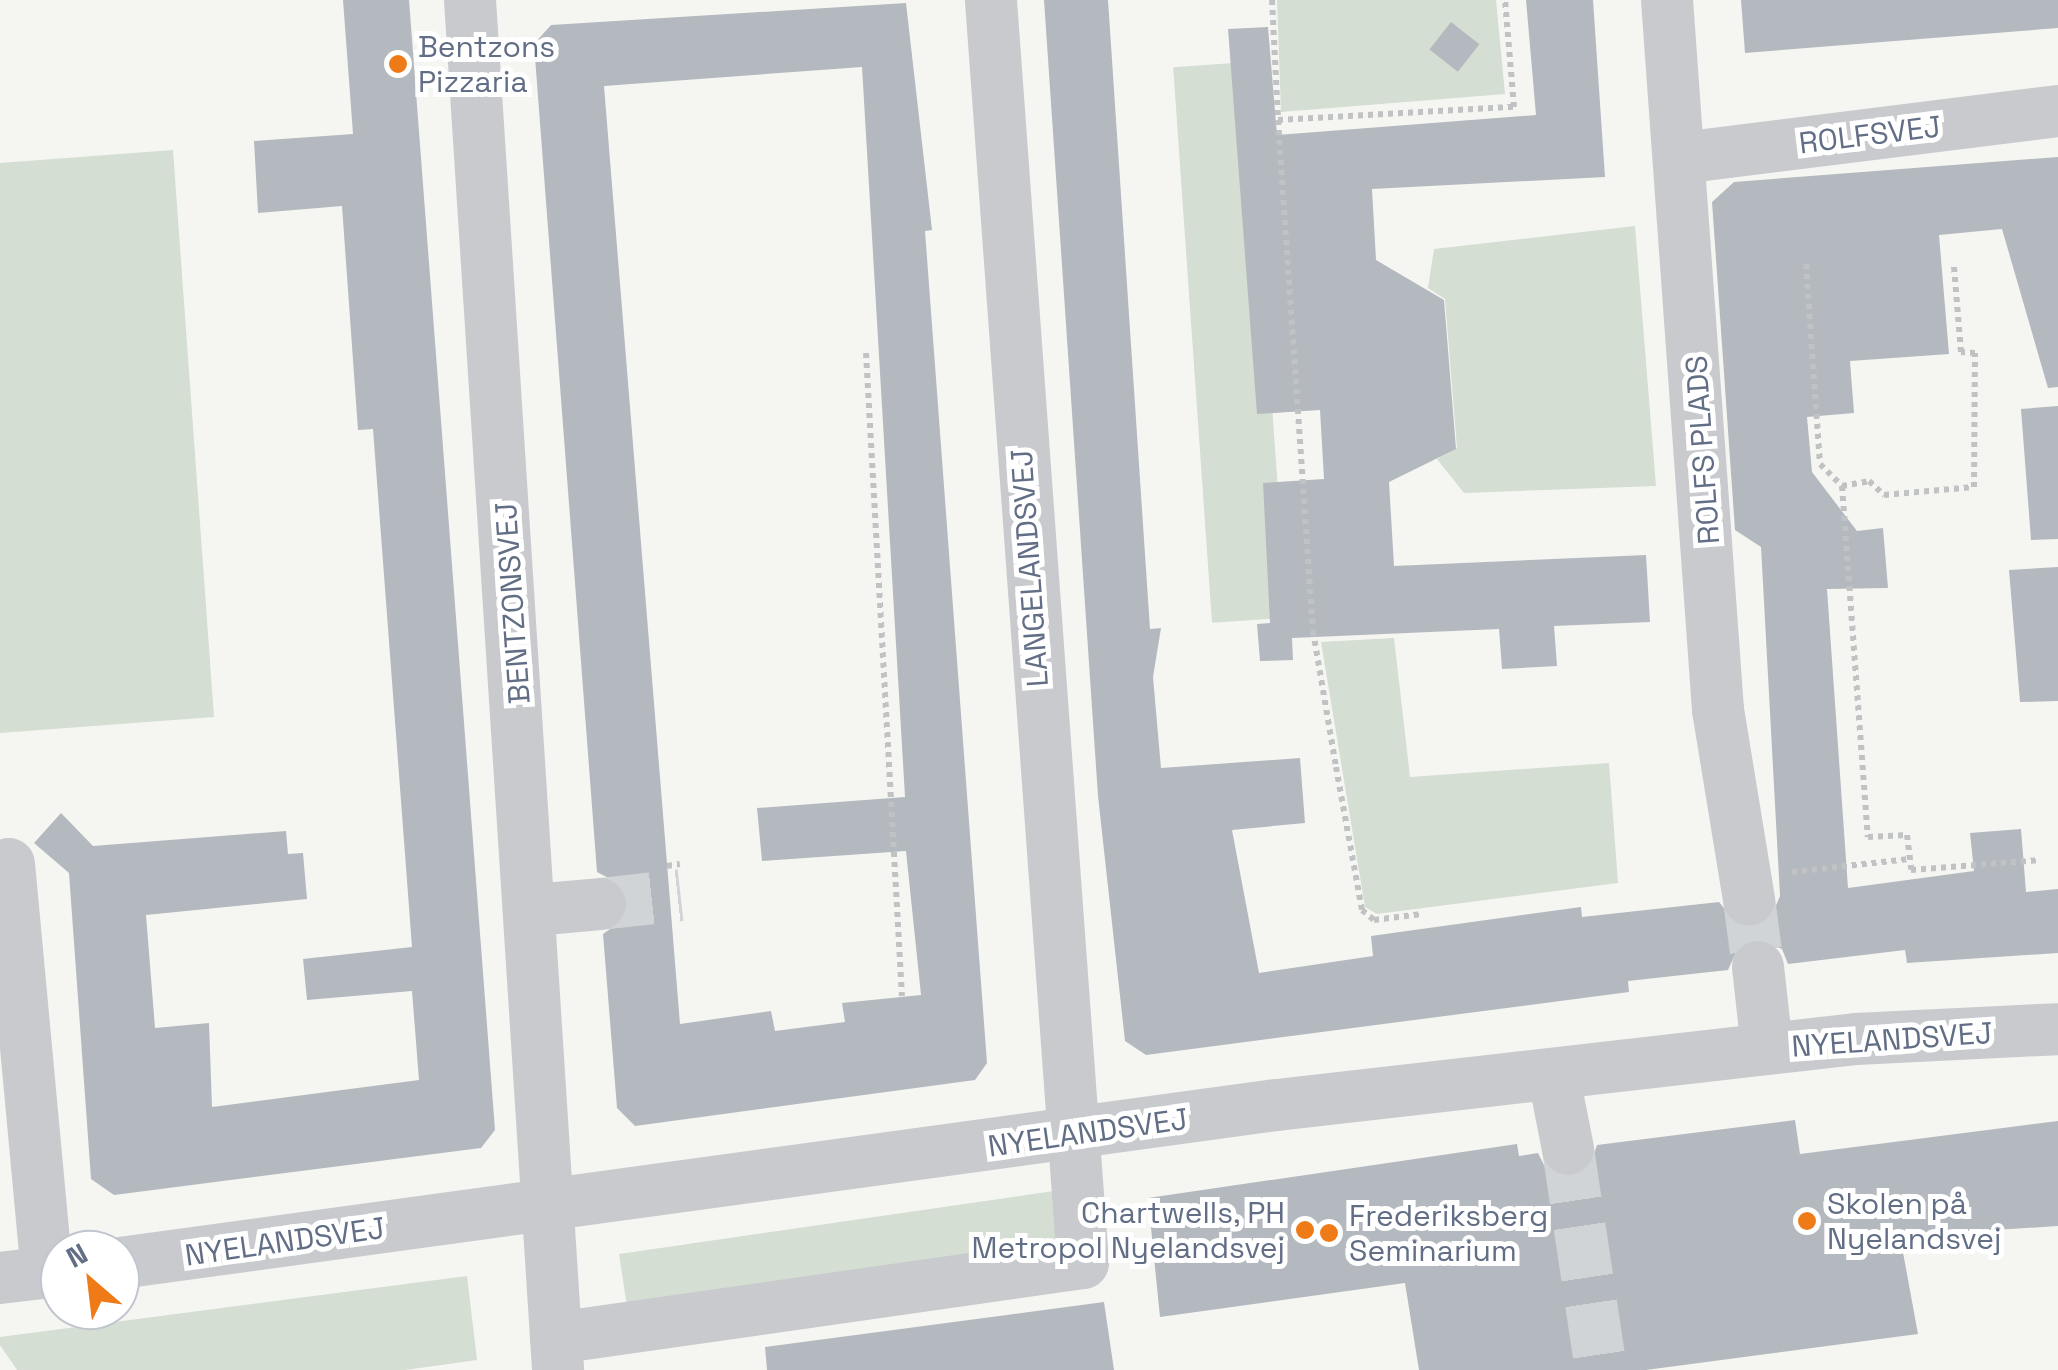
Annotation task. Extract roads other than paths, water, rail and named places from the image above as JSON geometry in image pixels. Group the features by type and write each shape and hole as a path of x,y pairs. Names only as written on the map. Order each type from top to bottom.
{"street":[{"name":"BENTZONSVEJ","path":"470,0 555,1206 557,1354"},
{"name":"LANGELANDSVEJ","path":"557,1354 1083,1263 1069,1136 991,0"},
{"name":"ROLFS PLADS","path":"1667,0 1718,710 1747,889"},
{"name":"ROLFSVEJ","path":"1681,158 2058,111"},
{"path":"9,864 36,1274"},
{"path":"534,910 600,904"},
{"path":"1758,967 1766,1049"},
{"name":"NYELANDSVEJ","path":"140,1260 1069,1136 1766,1049 2058,1029"},
{"path":"1554,1078 1568,1149"}],"tunnel":[{"path":"600,904 681,895"},
{"path":"1749,899 1758,967"},
{"path":"1568,1149 1601,1370"}],"place":[{"name":"Bentzons Pizzaria","path":"398,64"},
{"name":"Skolen på Nyelandsvej","path":"1807,1221"},
{"name":"Chartwells, PH Metropol Nyelandsvej","path":"1305,1230"},
{"name":"Frederiksberg Seminarium","path":"1329,1233"}]}
